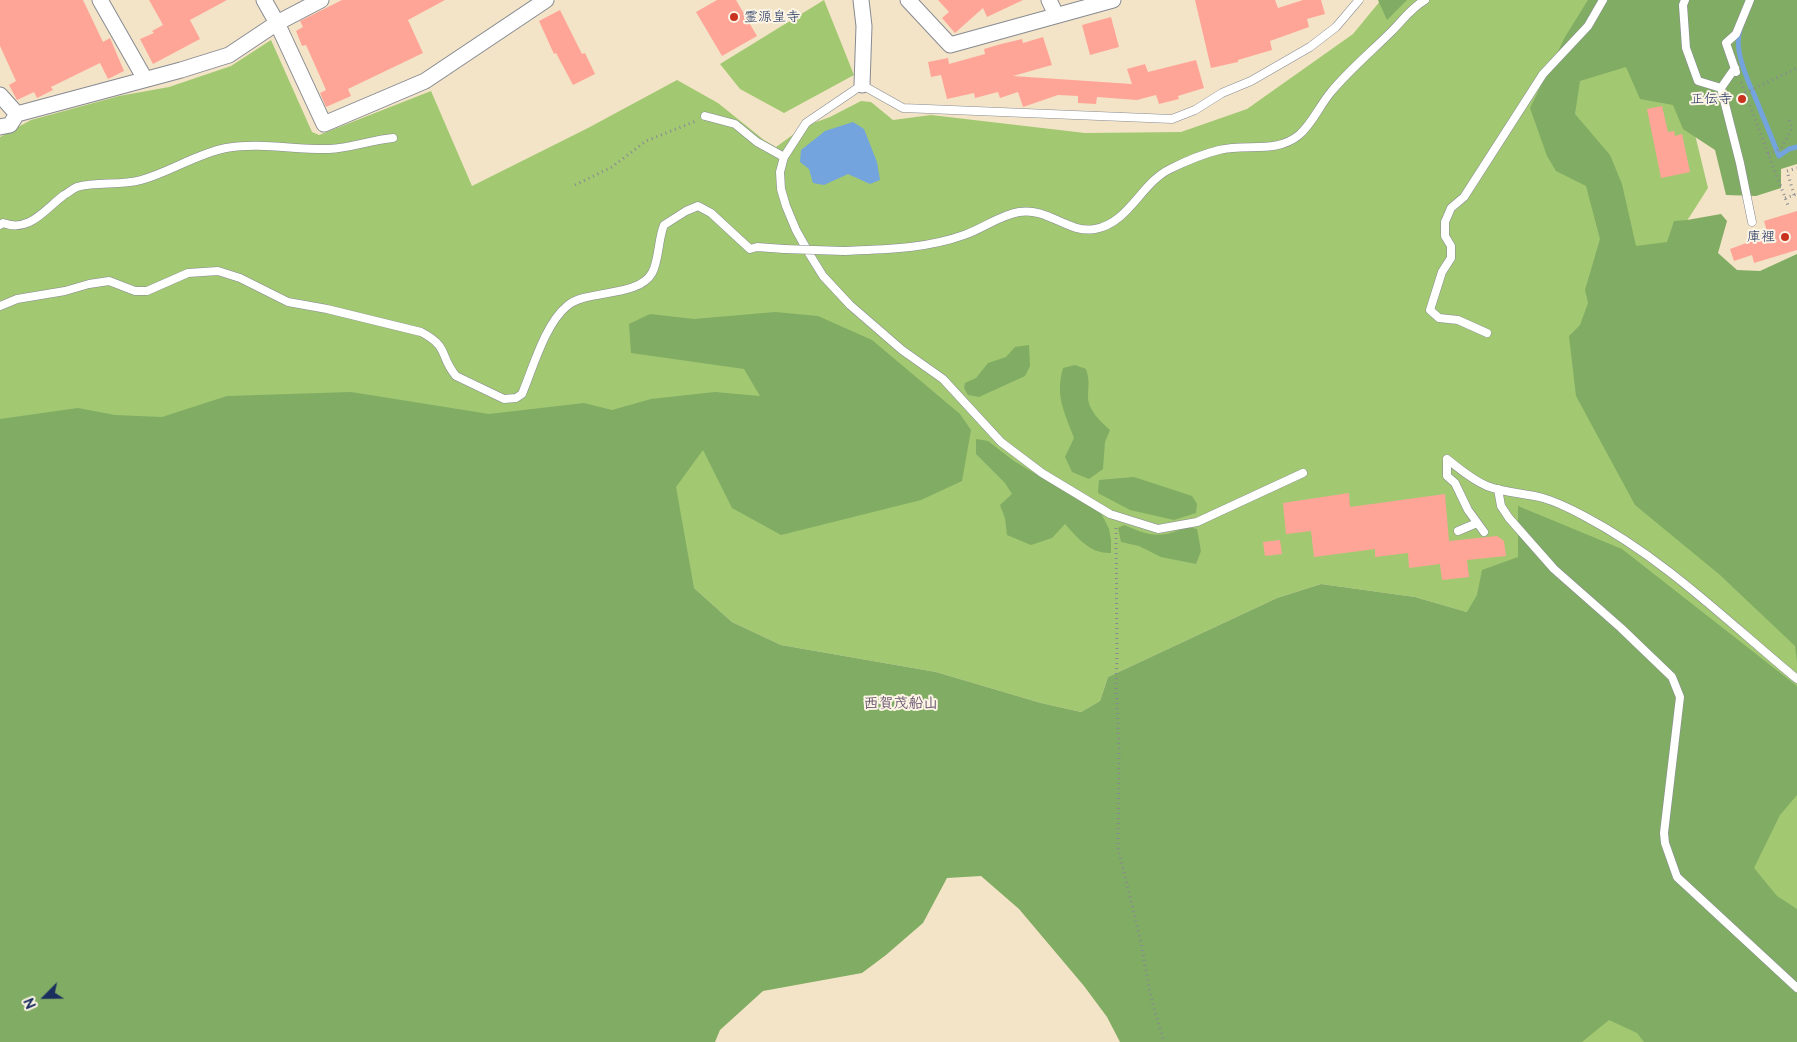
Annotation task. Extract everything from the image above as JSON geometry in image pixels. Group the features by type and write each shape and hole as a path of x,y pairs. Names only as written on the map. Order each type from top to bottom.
{"street":[{"path":"100,0 145,79"},
{"path":"264,0 277,23 324,124 424,81 546,0"},
{"path":"0,127 10,125 17,114 181,70 229,55 277,23 321,0"},
{"path":"861,0 864,26 862,85"},
{"path":"908,0 950,45 1113,0"},
{"path":"1049,0 1056,15"},
{"path":"0,95 17,114"}],"lane":[{"path":"1304,473 1197,522 1158,529 1114,516 1042,473 1001,442 943,379 902,350 850,305 824,276 796,230 781,189 780,172 784,156 806,123 862,85 903,108 1172,119 1195,110 1222,93 1251,81 1310,47 1336,27 1359,0"},
{"path":"0,306 17,299 109,281 135,291 148,291 188,273 218,271 240,278 288,302 327,309 421,332 434,338 441,346 451,370 456,376 504,399 516,398 522,394 547,336 559,314 569,304 629,288 644,282 652,273 664,225 686,210 698,206 711,213 750,249 757,247 844,250 899,249 946,241 985,227 1003,216 1019,212 1036,211 1077,229 1095,230 1112,222 1127,211 1146,188 1167,170 1220,150 1246,147 1273,147 1287,143 1301,134 1330,92 1394,29 1415,5 1424,0"},
{"path":"1487,333 1458,320 1439,318 1430,310 1442,272 1450,258 1451,246 1445,236 1445,222 1451,208 1464,197 1543,74 1588,26 1603,0"},
{"path":"1685,0 1683,5 1686,48 1698,80 1721,88"},
{"path":"1721,88 1736,70 1726,43 1736,34 1750,0"},
{"path":"1721,88 1740,163 1752,222"},
{"path":"705,116 735,124 757,142 784,156"},
{"path":"0,225 3,223 12,227 23,226 38,218 54,203 75,188 140,180 191,159 225,148 246,145 328,149 366,144 380,139 392,138"},
{"path":"1484,532 1468,510 1455,482 1447,476 1447,459 1471,478 1498,489 1542,498 1564,505 1637,547 1725,616 1797,679"},
{"path":"1498,489 1501,506 1509,518 1554,569 1621,628 1672,677 1680,697 1664,833 1665,843 1678,877 1797,988"},
{"path":"1458,531 1477,523"}],"path":[{"path":"1745,93 1797,68"},
{"path":"1736,70 1789,208"},
{"path":"575,185 612,167 646,142 705,116"},
{"path":"1768,154 1781,148 1792,128 1789,116"},
{"path":"1785,198 1796,194 1787,171 1797,168"},
{"path":"1114,516 1116,536 1116,684 1119,748 1118,848 1139,933 1150,994 1164,1042"}],"green space":[{"path":"824,0 854,75 784,113 740,89 720,64"},
{"path":"1378,0 1407,0 1387,20"},
{"path":"1381,0 1664,0 1665,11 1708,188 1660,263 1797,593 1797,1042 1579,1042 1467,612 1415,597 1321,584 1277,598 1108,677 1100,701 1081,712 1041,703 936,672 781,645 732,622 694,588 0,436 0,137 31,120 119,96 169,87 231,66 271,40 312,132 319,135 431,91 472,186 588,128 677,80 718,103 764,140 776,147 805,126 830,117 861,101 871,102 893,120 931,115 1085,133 1181,132 1247,109 1353,34"},
{"path":"1588,0 1797,0 1797,164 1781,169 1781,188 1756,196 1726,195 1715,150 1683,129 1673,105 1640,99 1626,67 1580,81 1575,114 1610,155 1622,184 1636,246 1667,242 1674,221 1721,214 1727,221 1718,253 1737,270 1760,271 1797,254 1797,662 1795,646 1720,575 1635,505 1576,396 1569,336 1580,325 1588,303 1585,290 1600,239 1586,186 1556,171 1547,156 1530,108 1565,37"},
{"path":"775,312 818,316 872,340 960,414 971,430 962,481 921,500 781,535 732,508 703,450 676,487 694,588 732,622 781,645 936,672 1041,703 1081,712 1100,701 1108,677 1277,598 1321,584 1415,597 1467,612 1477,595 1482,570 1518,557 1518,506 1622,549 1797,686 1797,795 1780,815 1754,868 1777,896 1797,909 1797,1042 1644,1042 1637,1033 1609,1020 1582,1042 1120,1042 1107,1017 1084,986 1019,909 981,876 947,878 923,923 862,973 763,991 720,1030 715,1042 0,1042 0,419 78,408 115,415 162,417 227,396 351,392 489,414 584,403 612,410 651,399 715,392 760,396 744,369 631,353 629,324 650,314 694,319"},
{"path":"1029,345 1030,366 1025,376 979,397 968,395 964,388 965,383 976,378 988,363 1006,357 1015,347"},
{"path":"1075,365 1086,369 1090,407 1110,430 1105,442 1103,469 1089,479 1072,472 1065,457 1074,438 1064,411 1060,387 1063,368"},
{"path":"976,439 988,441 1014,461 1101,513 1109,529 1111,553 1104,553 1091,548 1080,540 1065,524 1052,538 1031,545 1007,535 1005,518 1000,505 1012,494 1005,483 976,454"},
{"path":"1134,477 1192,496 1197,504 1196,513 1174,520 1130,510 1098,493 1099,480"},
{"path":"1124,525 1155,535 1170,533 1184,528 1197,529 1201,551 1196,564 1161,557 1139,546 1121,542 1118,528"}],"water":[{"path":"853,122 864,129 877,162 880,180 870,184 848,174 824,185 813,183 809,169 800,162 801,150 825,131"}],"building":[{"path":"0,0 83,0 103,42 110,38 124,71 108,79 100,63 51,87 53,90 37,98 34,92 17,100 9,85 16,81 0,46"},
{"path":"149,0 227,0 190,20 200,39 153,64 140,39 154,33 152,31 163,25"},
{"path":"342,0 445,0 408,20 423,53 348,89 351,96 326,107 320,93 326,90 306,45 302,46 296,31 303,27 300,21"},
{"path":"717,0 736,0 757,36 722,56 696,12"},
{"path":"938,0 1023,0 987,17 983,8 955,33 942,18 949,12"},
{"path":"1195,0 1275,0 1278,8 1303,0 1321,0 1325,14 1307,19 1309,27 1270,41 1272,50 1238,60 1238,62 1211,68"},
{"path":"560,10 582,54 585,53 595,74 573,85 556,53 554,54 539,21"},
{"path":"1111,17 1119,47 1090,55 1082,25"},
{"path":"1043,37 1052,65 1013,76 1132,84 1127,69 1145,64 1148,72 1196,60 1204,88 1178,96 1179,99 1159,104 1156,95 1137,100 1097,97 1096,104 1078,103 1078,96 1058,95 1023,107 1018,92 1000,98 998,92 975,98 974,93 947,99 941,75 931,77 928,62 948,58 949,64 985,54 984,49 1001,44 1022,39 1023,43"},
{"path":"1662,106 1668,132 1674,131 1675,136 1682,134 1690,172 1661,178 1647,109"},
{"path":"1797,211 1797,250 1754,263 1752,255 1734,261 1730,249 1768,235 1764,221"},
{"path":"1349,493 1350,507 1445,494 1449,541 1497,536 1504,541 1506,556 1467,560 1469,577 1442,580 1440,564 1409,568 1408,553 1375,557 1375,549 1314,557 1311,531 1286,534 1283,503"},
{"path":"1280,540 1282,554 1265,556 1263,542"}],"waterway":[{"path":"1740,31 1739,52 1751,88"},
{"path":"1753,92 1779,156 1789,149 1797,147"}],"place":[{"name":"霊源皇寺","path":"734,17"},
{"name":"正伝寺","path":"1742,99"},
{"name":"庫裡","path":"1785,237"}],"district":[{"name":"西賀茂船山","path":"901,704"}]}
